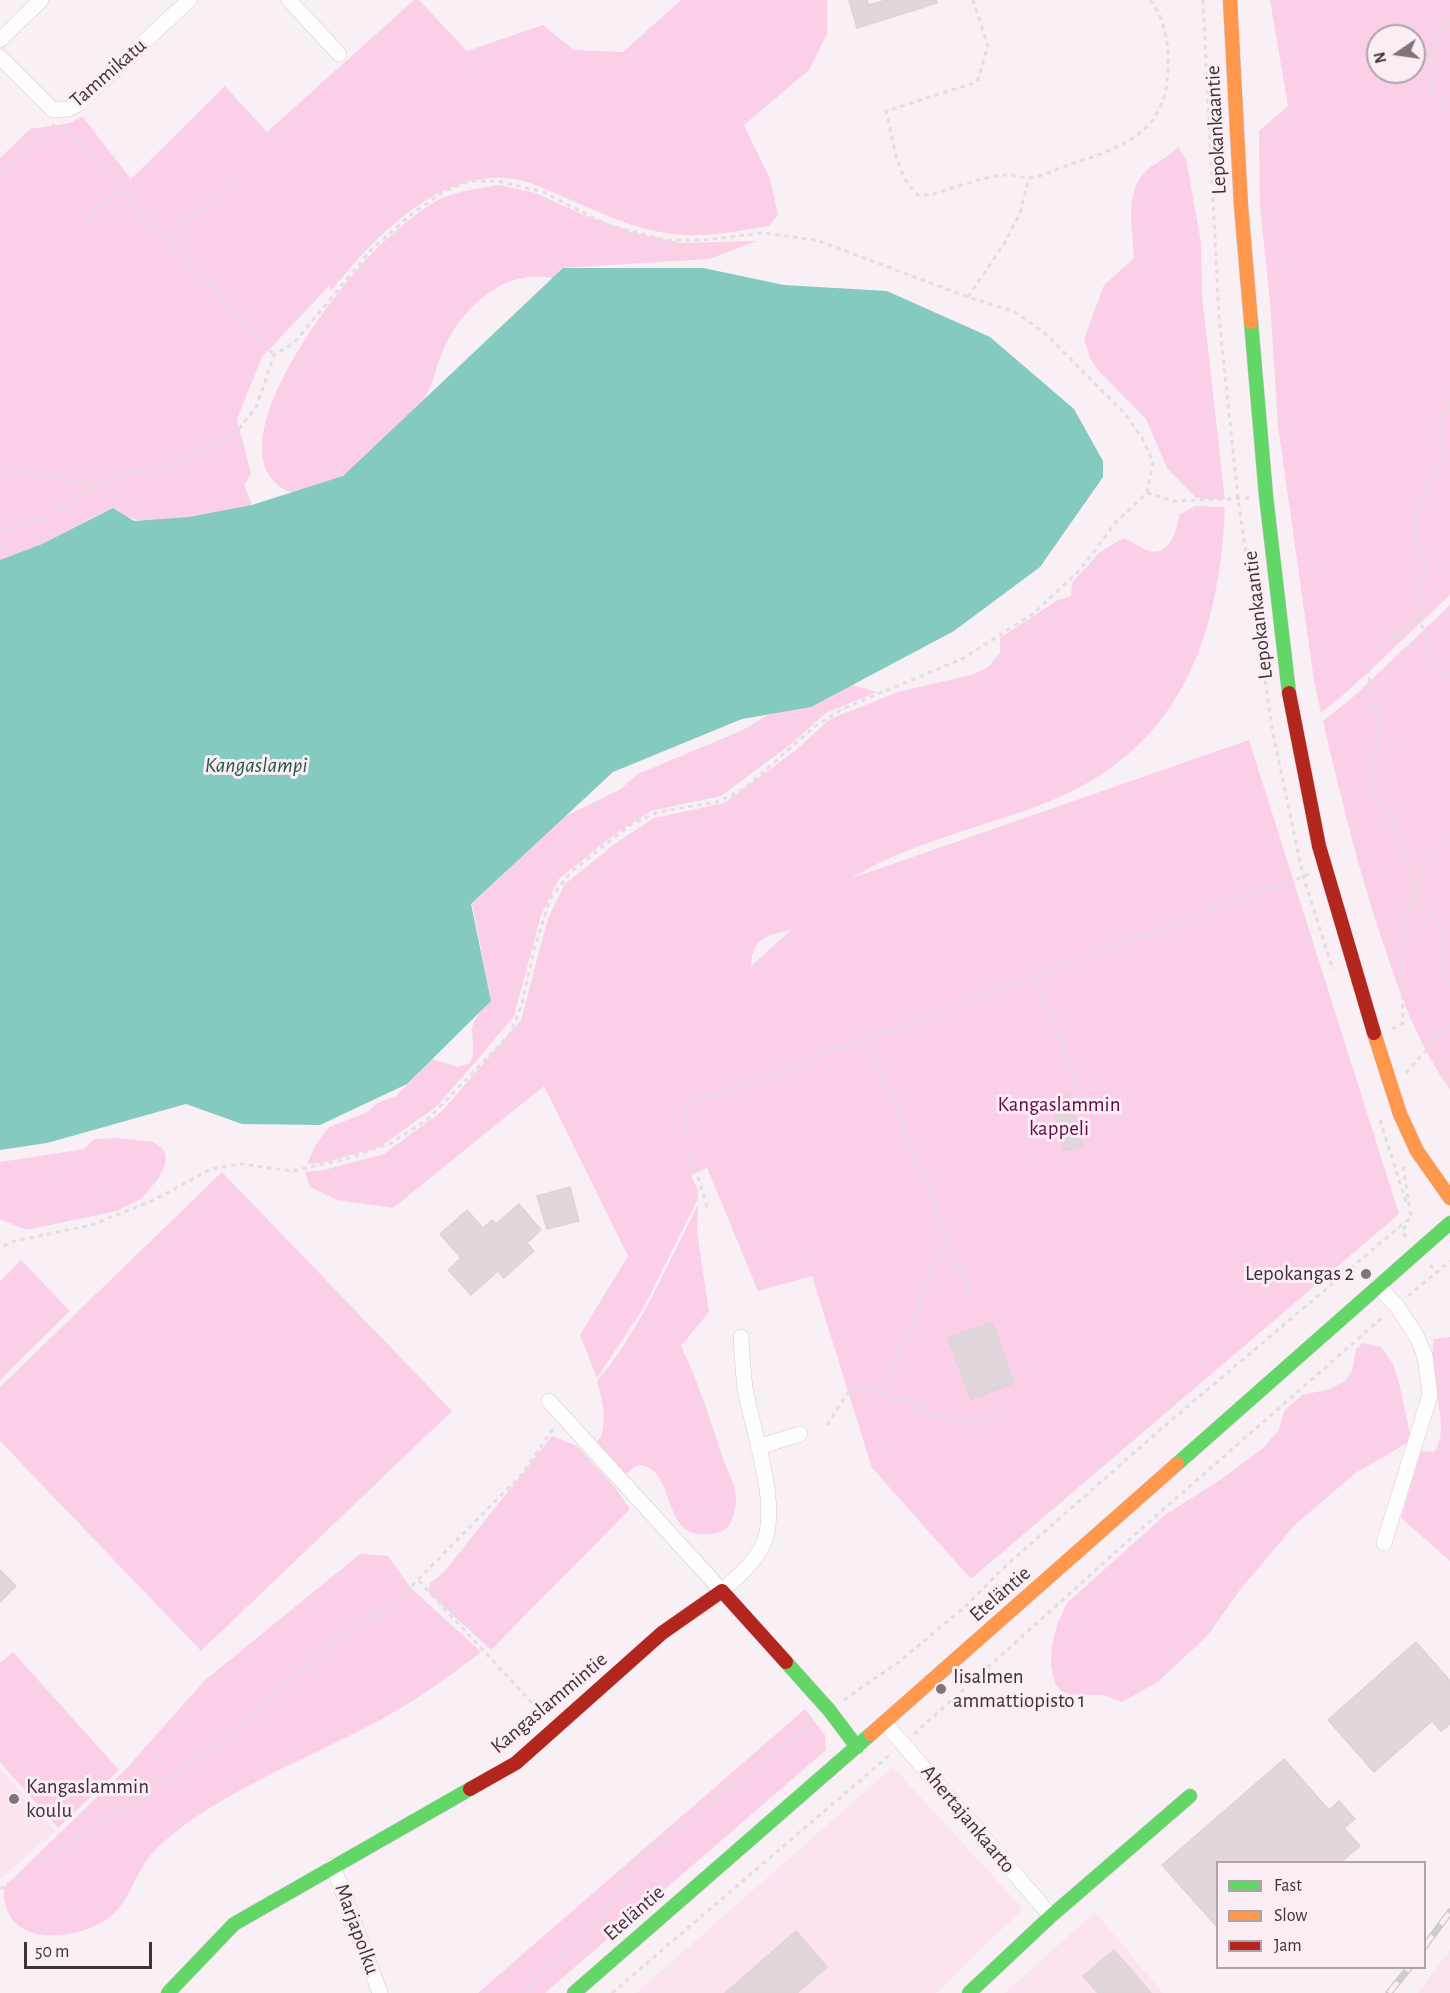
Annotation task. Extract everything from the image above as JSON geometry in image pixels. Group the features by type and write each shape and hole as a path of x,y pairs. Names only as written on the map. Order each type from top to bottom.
{"street":[{"path":"0,40 41,0"},
{"name":"Tammikatu","path":"0,57 45,104 59,111 77,105 189,0"},
{"path":"289,0 339,54"},
{"name":"Lepokankaantie","path":"1230,0 1241,206 1266,496 1288,691 1325,868 1400,1114 1417,1151 1450,1198"},
{"name":"Eteläntie","path":"574,1993 885,1723 1450,1222"},
{"path":"1378,1286 1396,1305 1425,1356 1430,1395 1384,1543"},
{"path":"722,1591 750,1564 762,1546 767,1531 768,1491 745,1387 741,1337"},
{"path":"549,1401 829,1710 857,1747"},
{"path":"758,1447 800,1434"},
{"name":"Kangaslammintie","path":"168,1993 234,1924 516,1763 662,1634 722,1591"},
{"name":"Ahertajankaarto","path":"885,1723 1051,1916"},
{"path":"969,1993 1051,1916 1190,1796"},
{"name":"Marjapolku","path":"333,1866 380,1993"}],"path":[{"path":"973,0 988,46 976,82 886,111 902,172 907,185 918,195 930,195 1006,175 1029,178 1107,153 1148,129 1163,95 1168,76 1169,52 1158,9 1150,0"},
{"path":"1450,20 1431,48 1430,84 1450,118"},
{"path":"0,177 52,129 59,111"},
{"path":"59,111 66,131 274,355"},
{"path":"968,297 1005,242 1020,213 1029,178"},
{"path":"166,240 233,181"},
{"path":"0,468 93,485 171,464 206,450 236,432 256,408 274,355 294,343 371,250 414,212 443,192 469,181 498,181 543,192 608,225 665,240 705,240 762,233 816,240 968,297 1015,312 1046,334 1125,414 1142,438 1153,462 1147,493 1116,522 1080,570 1034,613 964,658 842,709 814,727 744,789 717,802 658,812 630,825 572,871 550,899 534,950 522,1004 510,1034 428,1119 391,1143 346,1159 292,1171 241,1164 211,1169 154,1200 91,1225 15,1240 0,1247"},
{"path":"86,220 118,189"},
{"path":"1450,402 1442,420 1441,450 1437,466 1416,523 1416,538 1425,563 1425,578 1418,597 1418,616 1436,673 1450,675"},
{"path":"0,530 59,510 81,497 93,485"},
{"path":"1147,493 1174,501 1266,496"},
{"path":"1418,616 1368,660 1370,696 1379,721 1377,753 1370,783 1403,845 1416,898 1439,923 1443,942 1443,961 1450,986"},
{"path":"1377,1036 1402,1023 1401,951 1415,892 1426,858 1450,834"},
{"path":"707,1207 686,1137 685,1106 1325,868"},
{"path":"1035,976 1086,1113"},
{"path":"1405,1082 1406,1071 1450,1023"},
{"path":"869,1037 970,1297"},
{"path":"521,1993 606,1913 634,1862 829,1710 900,1661 959,1612 1000,1571 1161,1429 1411,1217 1403,1165"},
{"path":"885,1394 939,1255 948,1241"},
{"path":"612,1993 904,1744 1140,1530 1396,1305 1450,1261"},
{"path":"827,1425 848,1392 868,1388 950,1419 964,1421 986,1418 1007,1410"},
{"path":"0,1889 213,1748 335,1640 392,1606 522,1474 563,1415"},
{"path":"418,1581 556,1728"}],"shaded area":[{"path":"893,1767 1023,1909 936,1993 636,1993"},
{"name":"Kangaslammin koulu","path":"0,1768 55,1831 0,1879"},
{"path":"1095,1912 1163,1993 1005,1993"},
{"path":"1450,1950 1450,1993 1418,1993"}],"green space":[{"path":"414,0 419,0 467,51 543,25 574,50 623,52 681,0 827,0 827,34 809,70 744,125 770,179 778,215 769,226 716,234 683,235 629,224 541,187 509,178 479,179 449,188 422,203 396,223 372,245 330,292 330,285 262,357 237,419 251,474 244,485 252,505 202,516 161,521 128,517 117,510 106,511 42,544 0,560 0,158 30,129 70,123 82,116 131,179 225,86 267,132"},
{"path":"1270,0 1450,0 1450,595 1348,691 1321,713 1314,680 1278,426 1270,302 1260,207 1259,131 1288,106"},
{"path":"1178,147 1186,159 1201,242 1202,296 1225,500 1196,498 1167,468 1146,419 1097,369 1090,358 1084,339 1104,285 1134,258 1131,213 1138,181 1148,169"},
{"path":"499,185 536,193 584,215 631,232 681,243 757,241 709,259 563,268 553,278 534,276 498,287 468,311 456,327 446,343 424,399 371,452 342,476 305,491 295,493 280,487 269,475 262,450 266,420 279,385 322,315 368,257 417,214 450,195"},
{"name":"Kangaslammin kappeli","path":"1195,506 1225,507 1221,557 1213,603 1200,647 1182,687 1158,723 1128,755 1089,782 1043,804 896,855 852,878 1249,740 1399,1214 971,1579 872,1468 812,1276 758,1291 707,1168 691,1175 698,1191 698,1199 644,1307 597,1378 580,1335 628,1256 544,1086 393,1208 337,1200 310,1187 305,1172 324,1170 384,1154 442,1111 521,1020 548,918 565,884 616,843 654,818 724,803 796,750 830,719 898,692 974,674 988,667 1000,653 1000,638 1056,601 1071,596 1072,583 1099,553 1123,538 1152,552 1159,551 1170,543 1179,515","holes":["791,930 751,966 752,956 762,939"]},
{"path":"1450,605 1450,1089 1421,1040 1392,970 1359,866 1323,721 1353,697"},
{"path":"828,678 877,692 826,713 791,744 721,796 651,811 611,837 559,879 541,915 514,1016 437,1106 380,1147 322,1163 307,1164 316,1144 329,1127 368,1112 377,1103 396,1096 432,1059 458,1067 470,1063 474,1021 491,1000 472,904 564,817 619,790 638,774 743,730"},
{"path":"117,1138 153,1142 163,1149 166,1156 165,1165 158,1179 142,1198 117,1211 26,1230 0,1219 0,1162 84,1149 94,1139"},
{"path":"222,1172 452,1411 201,1651 0,1441 0,1387"},
{"path":"698,1205 697,1232 709,1312 681,1346 733,1483 736,1500 730,1524 721,1531 710,1534 694,1533 683,1526 675,1516 659,1478 650,1469 638,1465 624,1475 596,1444 604,1422 603,1405 597,1381 613,1361 640,1318"},
{"path":"21,1260 70,1311 0,1380 0,1281"},
{"path":"1450,1337 1450,1561 1401,1518 1421,1451 1434,1452 1439,1444 1441,1422 1432,1363 1433,1339"},
{"path":"1363,1343 1381,1347 1393,1364 1410,1434 1407,1443 1354,1474 1294,1526 1239,1591 1208,1635 1159,1681 1122,1702 1104,1695 1070,1695 1061,1691 1055,1683 1051,1667 1052,1644 1057,1625 1067,1603 1165,1515 1223,1478 1263,1448 1279,1430 1284,1411 1302,1395 1330,1389 1345,1381 1352,1371 1356,1349"},
{"path":"552,1436 577,1446 614,1486 630,1509 491,1650 429,1593 430,1583 444,1572"},
{"path":"360,1554 388,1556 411,1588 481,1652 404,1706 250,1785 190,1821 151,1854 119,1908 103,1922 75,1933 60,1935 32,1933 20,1927 11,1917 5,1904 4,1887 126,1769 204,1681"},
{"path":"13,1652 119,1770 58,1828 0,1762 0,1663"},
{"path":"805,1709 825,1735 826,1750 545,1993 478,1993"}],"water":[{"name":"Kangaslampi","path":"563,268 703,268 784,285 887,291 990,337 1074,409 1103,461 1103,477 1040,567 954,631 811,707 742,719 613,772 471,904 491,1001 407,1084 320,1125 242,1124 186,1104 47,1143 0,1150 0,560 42,544 113,508 134,521 189,517 252,505 343,476"}],"building":[{"path":"849,0 867,0 869,5 886,0 936,0 937,3 857,28"},
{"path":"1068,1095 1083,1145 1065,1151 1050,1100"},
{"path":"570,1187 579,1221 547,1229 537,1196"},
{"path":"519,1204 541,1230 527,1243 534,1251 504,1278 498,1271 471,1295 448,1270 461,1258 440,1234 467,1210 483,1228 492,1220 496,1224"},
{"path":"992,1322 1014,1383 971,1399 948,1338"},
{"path":"0,1570 16,1586 0,1602"},
{"path":"1416,1642 1450,1681 1450,1724 1441,1731 1432,1721 1374,1772 1328,1720"},
{"path":"1284,1759 1329,1810 1339,1801 1355,1819 1344,1828 1360,1846 1342,1861 1216,1861 1216,1926 1162,1865"},
{"path":"796,1931 827,1967 797,1993 725,1993"},
{"path":"1114,1950 1151,1993 1098,1993 1083,1976"}],"railway":[{"path":"1426,1944 1450,1912"},
{"path":"1389,1993 1408,1969"}],"traffic: fast":[{"path":"1251,322 1266,496 1289,693"},
{"path":"1177,1464 1450,1223"},
{"path":"786,1662 829,1710 857,1747"},
{"path":"574,1993 871,1734"},
{"path":"168,1993 234,1924 470,1789"},
{"path":"969,1993 1051,1916 1190,1796"}],"traffic: slow":[{"path":"1230,0 1241,206 1251,322"},
{"path":"1374,1033 1400,1114 1417,1151 1450,1198"},
{"path":"871,1734 1177,1464"}],"traffic: jam":[{"path":"1289,693 1319,846 1374,1033"},
{"path":"470,1789 516,1763 662,1633 722,1591 786,1662"}],"place":[{"name":"Lepokangas 2","path":"1366,1274"},
{"name":"Iisalmen ammattiopisto 1","path":"941,1689"},
{"name":"Kangaslammin koulu","path":"14,1799"}]}
